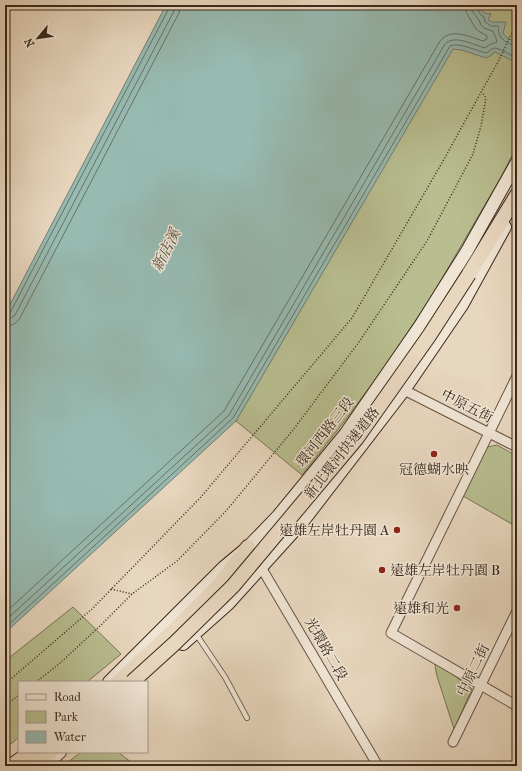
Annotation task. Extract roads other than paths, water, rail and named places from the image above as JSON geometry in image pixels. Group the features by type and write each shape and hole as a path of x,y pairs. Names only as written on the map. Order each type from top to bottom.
{"highway":[{"name":"新北環河快速道路","path":"133,681 175,643 233,586 357,438 429,336 517,195"},
{"path":"119,681 141,662 221,583 248,547"},
{"path":"11,766 30,753"},
{"path":"33,766 50,753"}],"main road":[{"name":"環河西路三段","path":"110,681 224,567 248,547 278,516 346,433 420,326 467,252 517,162"},
{"path":"141,681 228,604 304,520 404,390 462,305 517,202"},
{"path":"21,766 34,753"},
{"path":"45,766 59,753"}],"street":[{"path":"517,376 391,633 517,706"},
{"name":"中原五街","path":"404,390 517,447"},
{"name":"光環路二段","path":"248,547 262,568 378,766"},
{"name":"中原二街","path":"453,742 517,611"}],"lane":[{"path":"195,633 226,677 247,718"}],"water":[{"name":"新店溪","path":"166,5 479,5 484,13 491,14 488,20 492,22 506,22 503,33 506,37 517,43 517,63 495,52 486,58 462,50 453,49 236,421 5,633 5,314"}],"place":[{"name":"冠德蝴水映","path":"434,454"},
{"name":"遠雄左岸牡丹園 A","path":"397,530"},
{"name":"遠雄左岸牡丹園 B","path":"382,570"},
{"name":"遠雄和光","path":"457,608"}]}
